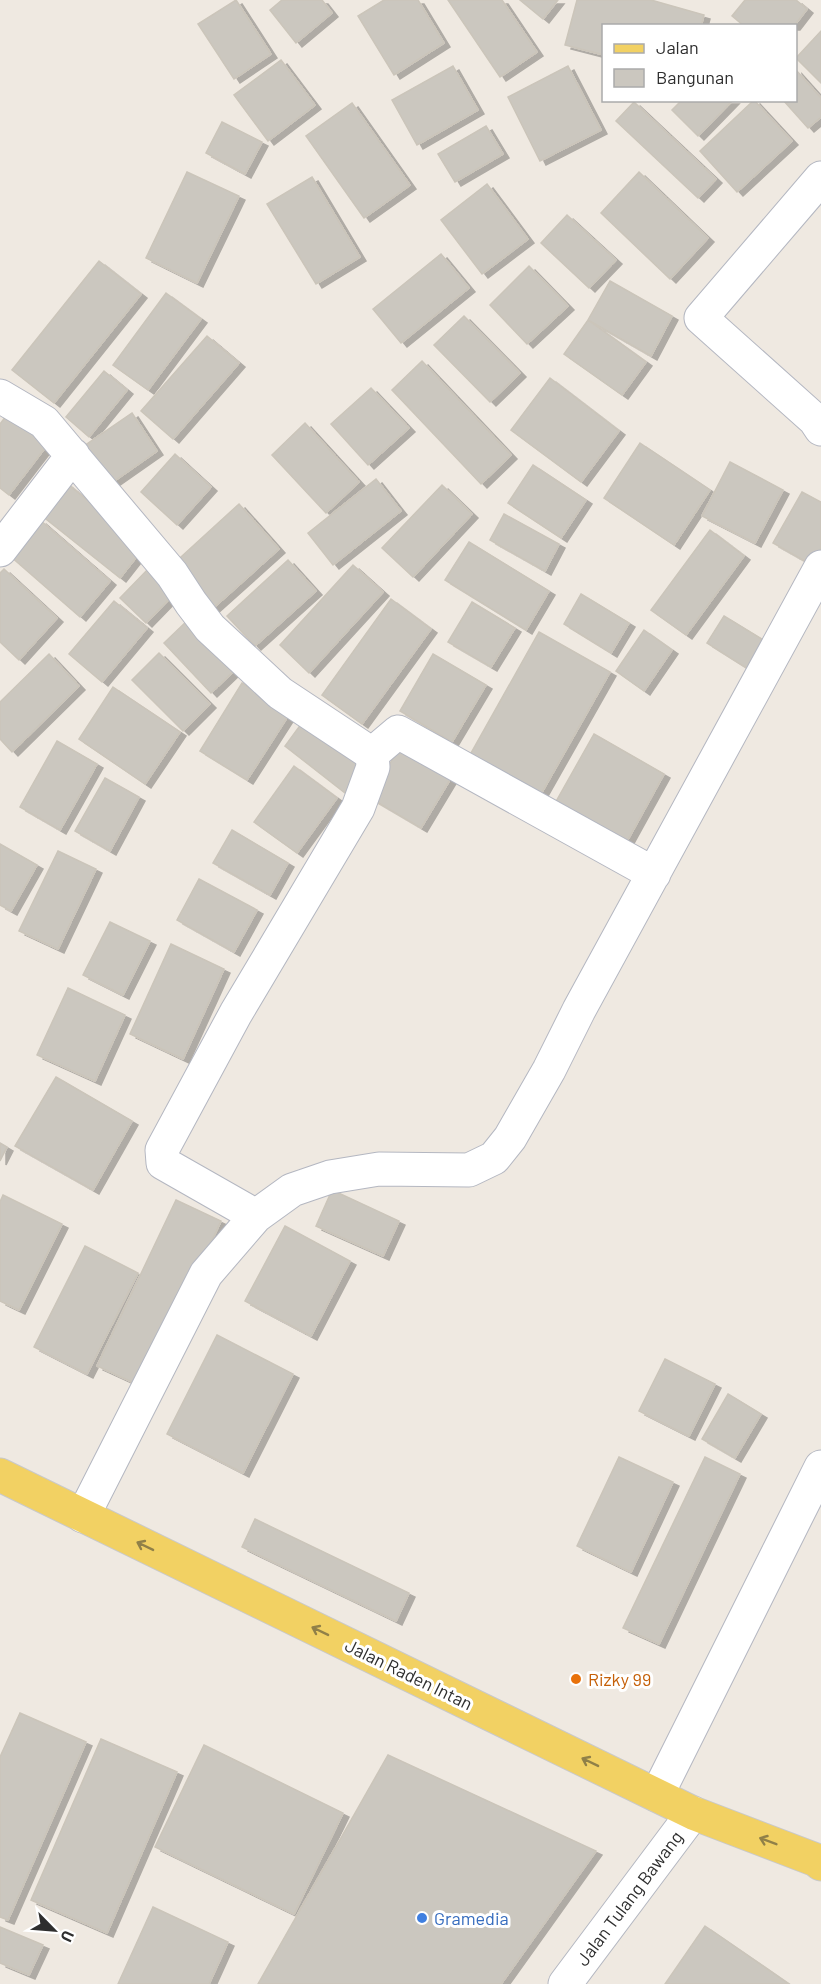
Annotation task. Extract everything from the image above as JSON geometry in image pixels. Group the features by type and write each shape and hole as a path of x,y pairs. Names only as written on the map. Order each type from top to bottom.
{"main road":[{"name":"Jalan Raden Intan","path":"0,1475 693,1813 819,1858"}],"street":[{"path":"821,178 701,318 815,420 821,429"},
{"path":"0,396 44,422 172,574 210,628 280,693 372,754"},
{"path":"0,550 73,455"},
{"path":"83,1516 206,1274 255,1216 292,1190 330,1177 379,1169 469,1170 494,1158 510,1137 549,1070 579,1010 821,567"},
{"path":"372,754 398,732 654,874"},
{"path":"255,1216 163,1163 162,1150 236,1013 358,808 373,767 372,754"},
{"path":"657,1795 821,1467"},
{"name":"Jalan Tulang Bawang","path":"565,1984 693,1813"}],"building":[{"path":"236,0 271,54 234,79 198,24"},
{"path":"282,0 322,0 332,13 296,43 270,10"},
{"path":"384,0 418,0 444,43 394,75 358,16"},
{"path":"448,0 502,0 537,52 500,77"},
{"path":"520,0 558,0 543,19"},
{"path":"577,0 651,0 704,15 702,24 602,24 602,54 565,45"},
{"path":"745,0 796,0 807,9 796,24 742,24 732,16"},
{"path":"821,31 821,83 797,59"},
{"path":"281,60 315,105 268,141 234,95"},
{"path":"453,66 478,110 417,145 392,100"},
{"path":"568,66 601,130 540,161 508,97"},
{"path":"797,71 821,98 821,117 808,128 785,102 797,102"},
{"path":"634,102 716,179 698,198 616,121"},
{"path":"680,102 731,102 698,136 672,110"},
{"path":"752,102 756,102 792,141 737,192 700,151"},
{"path":"352,103 410,185 364,218 306,136"},
{"path":"222,122 262,142 245,174 206,153"},
{"path":"486,126 503,154 455,182 438,154"},
{"path":"187,172 239,196 197,283 146,258"},
{"path":"639,172 708,238 670,279 601,213"},
{"path":"312,177 360,257 316,284 267,204"},
{"path":"487,184 528,239 482,274 441,220"},
{"path":"567,215 616,260 589,288 541,243"},
{"path":"441,254 469,288 401,343 373,309"},
{"path":"99,261 141,294 54,403 12,370"},
{"path":"529,266 568,306 527,344 490,305"},
{"path":"610,281 672,316 651,356 588,320"},
{"path":"166,293 201,319 148,390 113,365"},
{"path":"464,316 520,373 490,402 434,345"},
{"path":"588,320 646,362 622,395 564,354"},
{"path":"207,336 239,363 173,439 141,411"},
{"path":"422,361 511,455 481,484 392,390"},
{"path":"104,371 127,390 89,437 66,417"},
{"path":"550,378 619,431 581,482 511,430"},
{"path":"371,388 409,428 368,465 331,424"},
{"path":"12,408 52,439 9,495 0,488 0,424"},
{"path":"132,413 157,451 110,484 84,446"},
{"path":"305,423 359,482 326,513 272,455"},
{"path":"640,443 710,490 674,545 604,498"},
{"path":"175,454 211,487 177,525 141,492"},
{"path":"730,462 783,490 755,543 702,516"},
{"path":"533,465 586,500 561,538 508,503"},
{"path":"376,479 401,511 333,565 308,533"},
{"path":"62,480 145,546 120,578 37,512"},
{"path":"442,485 472,514 413,577 382,548"},
{"path":"802,492 821,502 821,548 812,565 773,543"},
{"path":"239,504 279,549 210,611 170,567"},
{"path":"504,514 559,544 545,571 490,540"},
{"path":"40,520 110,581 80,617 10,556"},
{"path":"710,530 744,556 686,635 651,610"},
{"path":"469,542 549,591 526,630 445,580"},
{"path":"288,560 316,591 255,646 227,616"},
{"path":"353,565 383,592 309,673 280,645"},
{"path":"151,566 177,591 146,623 120,598"},
{"path":"4,569 57,618 19,660 0,642 0,573"},
{"path":"581,594 629,623 611,653 564,624"},
{"path":"391,599 431,629 362,724 322,695"},
{"path":"114,601 147,628 102,682 69,654"},
{"path":"472,602 515,628 491,667 448,642"},
{"path":"724,616 773,646 756,674 707,643"},
{"path":"190,618 237,668 211,693 164,643"},
{"path":"644,630 672,650 644,691 616,671"},
{"path":"539,632 610,672 537,801 466,762"},
{"path":"159,653 210,704 183,731 132,680"},
{"path":"49,654 79,686 12,752 0,739 0,702"},
{"path":"433,654 486,685 452,742 400,711"},
{"path":"242,683 290,713 247,780 200,751"},
{"path":"113,687 180,732 145,784 79,739"},
{"path":"304,720 365,768 345,793 285,746"},
{"path":"594,734 664,774 620,854 549,814"},
{"path":"57,741 97,764 60,830 20,807"},
{"path":"399,748 451,778 421,828 370,798"},
{"path":"294,766 337,798 297,853 254,822"},
{"path":"105,778 139,797 110,851 75,831"},
{"path":"232,830 288,863 270,895 213,863"},
{"path":"0,844 37,865 11,911 0,905"},
{"path":"58,851 96,869 58,949 19,931"},
{"path":"199,879 257,910 234,952 177,920"},
{"path":"110,922 150,941 123,995 83,975"},
{"path":"171,944 224,969 183,1059 130,1034"},
{"path":"68,988 125,1015 95,1081 37,1055"},
{"path":"56,1077 132,1121 93,1190 15,1146"},
{"path":"0,1143 7,1147 0,1161"},
{"path":"332,1190 399,1221 383,1256 316,1226"},
{"path":"3,1195 62,1224 19,1310 0,1301 0,1202"},
{"path":"176,1200 221,1221 143,1387 97,1366"},
{"path":"285,1226 350,1261 311,1336 245,1301"},
{"path":"85,1246 138,1273 87,1374 34,1347"},
{"path":"217,1335 293,1374 243,1473 167,1434"},
{"path":"665,1359 715,1384 689,1436 639,1411"},
{"path":"728,1394 761,1414 735,1458 702,1439"},
{"path":"619,1457 673,1482 631,1572 577,1546"},
{"path":"705,1457 740,1474 659,1644 623,1628"},
{"path":"255,1519 409,1593 396,1621 242,1547"},
{"path":"20,1713 86,1742 8,1920 0,1917 0,1757"},
{"path":"101,1739 177,1772 107,1933 31,1900"},
{"path":"204,1745 343,1813 294,1914 155,1847"},
{"name":"Gramedia","path":"388,1755 596,1851 501,1984 258,1984"},
{"path":"153,1907 228,1942 209,1984 118,1984"},
{"path":"705,1926 789,1984 665,1984"},
{"path":"0,1927 43,1945 29,1975 0,1963"}],"place":[{"name":"Rizky 99","path":"576,1679"},
{"name":"Gramedia","path":"422,1918"}]}
